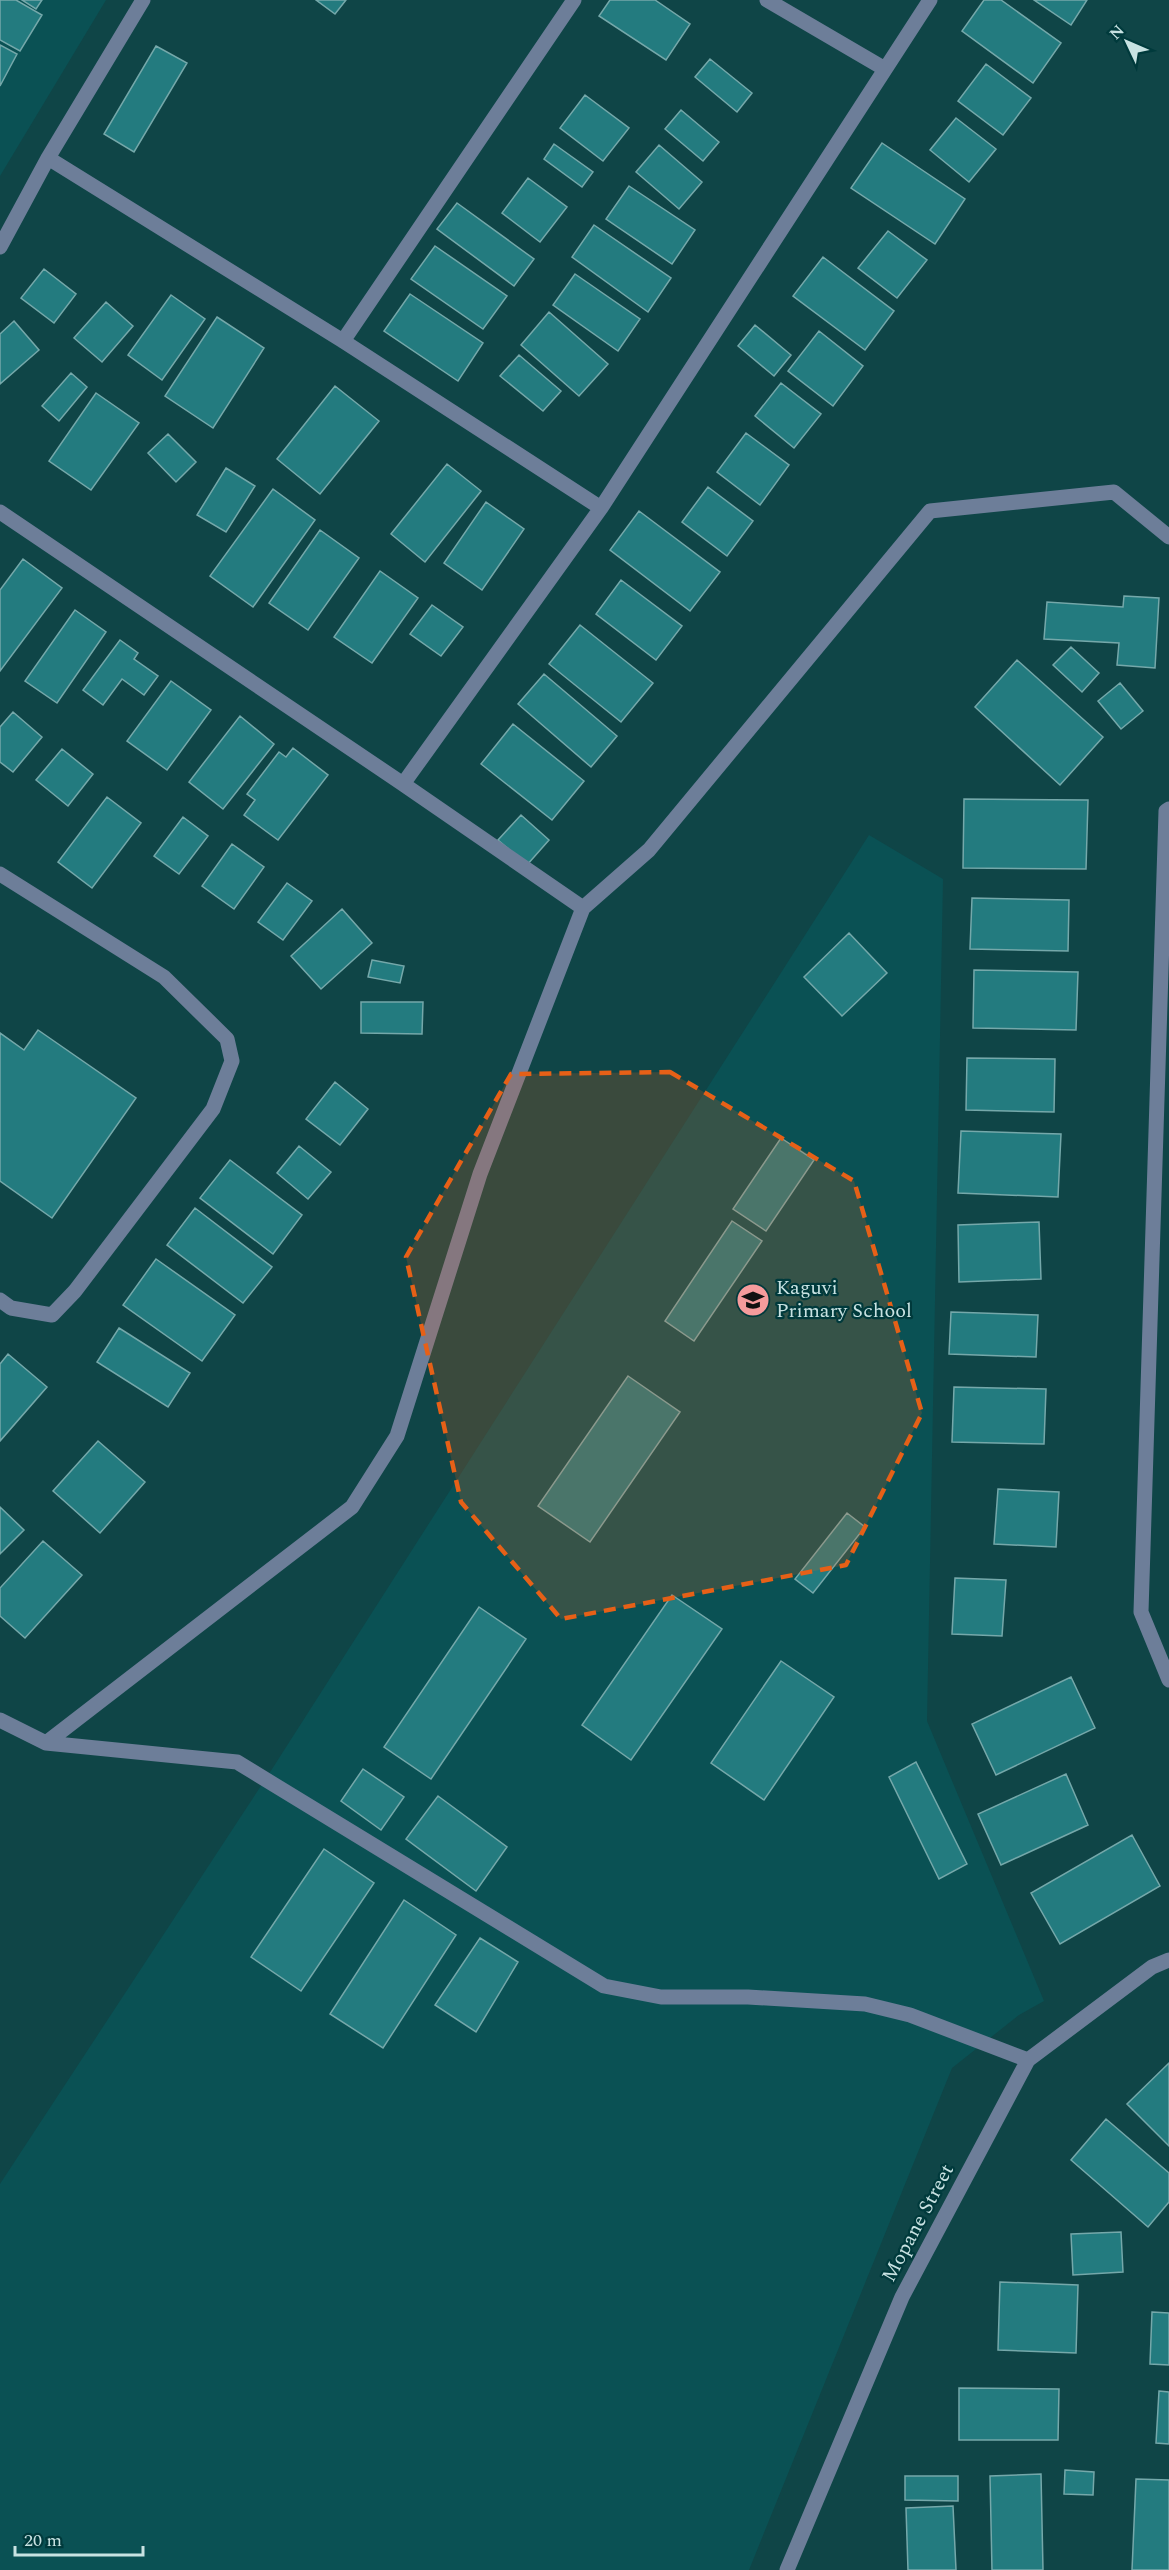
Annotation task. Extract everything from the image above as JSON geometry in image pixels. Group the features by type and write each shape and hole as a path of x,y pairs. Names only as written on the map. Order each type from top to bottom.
{"street":[{"path":"0,247 48,158 143,0"},
{"path":"343,341 574,0"},
{"path":"768,0 885,69"},
{"path":"403,784 601,508 930,0"},
{"path":"48,158 343,341 601,508"},
{"path":"46,1743 352,1507 397,1436 480,1174 583,908 649,850 930,511 1114,492 1169,537"},
{"path":"0,512 583,908"},
{"path":"1169,809 1166,811 1142,1612 1169,1680"},
{"path":"0,874 164,977 227,1039 232,1061 213,1109 75,1291 52,1315 11,1308 0,1300"},
{"path":"0,1720 46,1743 237,1762 604,1986 661,1997 748,1997 865,2004 910,2015 1028,2060"},
{"name":"Mopane Street","path":"787,2570 902,2297 1028,2060 1152,1967 1169,1960"}],"highlighted area":[{"path":"670,1072 854,1181 922,1413 846,1565 561,1619 461,1502 406,1257 511,1074"}],"shaded area":[{"path":"0,0 106,0 0,176"},
{"name":"Kaguvi Primary School","path":"869,835 943,879 927,1721 1044,2001 1019,2015 952,2068 749,2570 0,2570 0,2184 274,1766"}],"building":[{"path":"0,0 16,0 42,15 20,51 0,40"},
{"path":"22,0 42,0 36,9"},
{"path":"316,0 346,0 335,14"},
{"path":"610,0 655,0 690,24 666,60 599,16"},
{"path":"984,0 1001,0 1061,43 1033,83 962,31"},
{"path":"1034,0 1087,0 1071,25"},
{"path":"0,45 17,54 0,86"},
{"path":"156,46 187,63 134,152 104,134"},
{"path":"710,59 752,93 737,112 695,77"},
{"path":"986,64 1031,98 1003,135 958,101"},
{"path":"585,95 629,128 603,161 560,128"},
{"path":"681,110 719,142 703,161 665,129"},
{"path":"956,118 996,149 969,182 930,150"},
{"path":"882,143 965,199 935,244 851,188"},
{"path":"554,144 593,172 582,187 544,159"},
{"path":"659,145 702,182 679,209 636,172"},
{"path":"528,178 567,207 540,242 502,213"},
{"path":"629,186 695,230 672,264 606,219"},
{"path":"457,203 534,259 514,286 437,229"},
{"path":"594,225 671,278 648,312 572,257"},
{"path":"888,231 927,260 897,298 858,268"},
{"path":"435,246 507,296 483,329 411,279"},
{"path":"823,257 894,311 865,350 793,296"},
{"path":"44,269 76,294 54,323 21,298"},
{"path":"575,274 640,319 618,351 553,305"},
{"path":"410,294 483,343 458,381 384,331"},
{"path":"171,295 205,319 162,380 128,355"},
{"path":"106,302 133,326 102,362 74,338"},
{"path":"549,312 608,364 579,396 521,345"},
{"path":"217,317 264,348 213,428 165,396"},
{"path":"14,321 39,350 0,384 0,334"},
{"path":"755,325 791,355 774,376 738,346"},
{"path":"819,331 863,366 833,406 788,371"},
{"path":"519,355 561,391 543,411 500,376"},
{"path":"71,373 87,387 59,421 42,406"},
{"path":"781,383 821,414 794,448 755,416"},
{"path":"335,386 379,421 320,494 277,459"},
{"path":"96,393 139,423 91,490 49,461"},
{"path":"746,433 789,465 760,505 717,472"},
{"path":"168,434 196,462 176,482 148,453"},
{"path":"447,464 481,491 425,562 391,534"},
{"path":"226,468 255,486 226,532 197,515"},
{"path":"708,487 753,521 727,556 682,522"},
{"path":"273,489 315,520 253,607 210,576"},
{"path":"486,502 524,529 482,590 444,563"},
{"path":"639,511 720,572 690,611 610,550"},
{"path":"320,530 359,558 308,630 269,603"},
{"path":"23,559 62,588 0,671 0,590"},
{"path":"380,571 418,598 372,663 334,637"},
{"path":"621,580 682,626 656,660 596,614"},
{"path":"1124,596 1159,598 1155,668 1117,665 1119,643 1044,639 1047,602 1123,607"},
{"path":"432,605 463,627 441,656 410,634"},
{"path":"75,610 106,632 57,703 25,681"},
{"path":"580,625 653,683 621,722 549,664"},
{"path":"120,640 138,653 134,659 158,676 144,695 122,679 103,705 83,690"},
{"path":"1071,647 1099,673 1082,692 1053,665"},
{"path":"1017,660 1103,737 1060,785 975,707"},
{"path":"544,674 617,736 591,767 518,704"},
{"path":"171,681 211,710 167,770 127,741"},
{"path":"1120,683 1143,711 1121,729 1098,701"},
{"path":"13,712 42,737 13,772 0,762 0,727"},
{"path":"240,716 274,744 223,809 189,782"},
{"path":"513,724 584,781 552,820 481,764"},
{"path":"293,748 328,775 278,840 244,815 255,800 247,794 279,752 286,757"},
{"path":"62,749 93,774 68,806 36,780"},
{"path":"107,797 141,823 92,888 58,862"},
{"path":"964,799 1088,800 1086,869 963,868"},
{"path":"521,815 549,840 527,865 498,840"},
{"path":"183,817 208,836 179,874 154,856"},
{"path":"232,844 264,867 234,909 202,886"},
{"path":"287,883 312,901 283,940 258,922"},
{"path":"972,898 1069,900 1068,951 970,949"},
{"path":"342,909 372,943 321,989 291,956"},
{"path":"849,933 887,973 842,1016 804,977"},
{"path":"372,960 404,966 400,983 368,977"},
{"path":"974,970 1078,972 1076,1030 973,1028"},
{"path":"361,1002 423,1002 422,1034 361,1033"},
{"path":"38,1030 136,1098 52,1218 0,1181 0,1033 24,1050"},
{"path":"967,1058 1055,1059 1054,1112 966,1110"},
{"path":"335,1082 368,1109 340,1145 306,1119"},
{"path":"961,1131 1061,1134 1058,1197 958,1193"},
{"path":"781,1138 814,1160 766,1231 733,1209"},
{"path":"299,1146 331,1172 308,1199 277,1173"},
{"path":"230,1160 302,1215 273,1254 200,1198"},
{"path":"195,1208 272,1267 243,1303 167,1245"},
{"path":"732,1221 762,1241 694,1341 665,1321"},
{"path":"1039,1222 1041,1279 959,1282 958,1225"},
{"path":"156,1259 235,1315 202,1361 123,1305"},
{"path":"951,1312 1038,1315 1036,1357 949,1354"},
{"path":"119,1328 190,1373 168,1407 97,1362"},
{"path":"8,1354 47,1387 0,1441 0,1364"},
{"path":"628,1376 680,1412 590,1542 538,1506"},
{"path":"954,1387 1046,1389 1044,1444 952,1442"},
{"path":"98,1441 145,1482 100,1533 53,1491"},
{"path":"998,1489 1059,1492 1056,1547 994,1544"},
{"path":"0,1507 24,1530 0,1554"},
{"path":"847,1513 865,1527 813,1593 795,1579"},
{"path":"43,1541 82,1575 25,1638 0,1616 0,1588"},
{"path":"955,1578 1006,1580 1002,1636 952,1634"},
{"path":"672,1595 722,1629 631,1760 582,1725"},
{"path":"479,1607 526,1639 431,1779 384,1747"},
{"path":"781,1661 834,1697 764,1800 711,1763"},
{"path":"1071,1677 1095,1728 996,1775 972,1724"},
{"path":"916,1762 967,1864 939,1879 889,1777"},
{"path":"363,1769 404,1797 381,1830 341,1801"},
{"path":"1066,1774 1088,1825 1001,1865 978,1814"},
{"path":"438,1796 507,1847 476,1891 406,1839"},
{"path":"1132,1835 1160,1886 1060,1944 1031,1893"},
{"path":"324,1849 374,1883 301,1991 251,1957"},
{"path":"404,1900 456,1935 383,2048 330,2014"},
{"path":"480,1938 518,1962 476,2032 435,2005"},
{"path":"1169,2063 1169,2146 1127,2104"},
{"path":"1106,2119 1169,2173 1169,2202 1148,2227 1071,2160"},
{"path":"1121,2232 1123,2272 1073,2275 1071,2234"},
{"path":"1000,2282 1078,2285 1076,2353 998,2350"},
{"path":"1152,2312 1169,2313 1169,2365 1150,2364"},
{"path":"959,2388 1059,2389 1058,2440 959,2440"},
{"path":"1159,2391 1169,2392 1169,2444 1156,2443"},
{"path":"1065,2470 1094,2472 1093,2495 1064,2494"},
{"path":"1041,2474 1043,2570 992,2570 990,2476"},
{"path":"905,2476 958,2476 958,2501 905,2500"},
{"path":"1136,2479 1169,2480 1169,2570 1132,2570"},
{"path":"953,2506 956,2570 908,2570 906,2508"}],"place":[{"name":"Kaguvi Primary School","path":"753,1300"}]}
